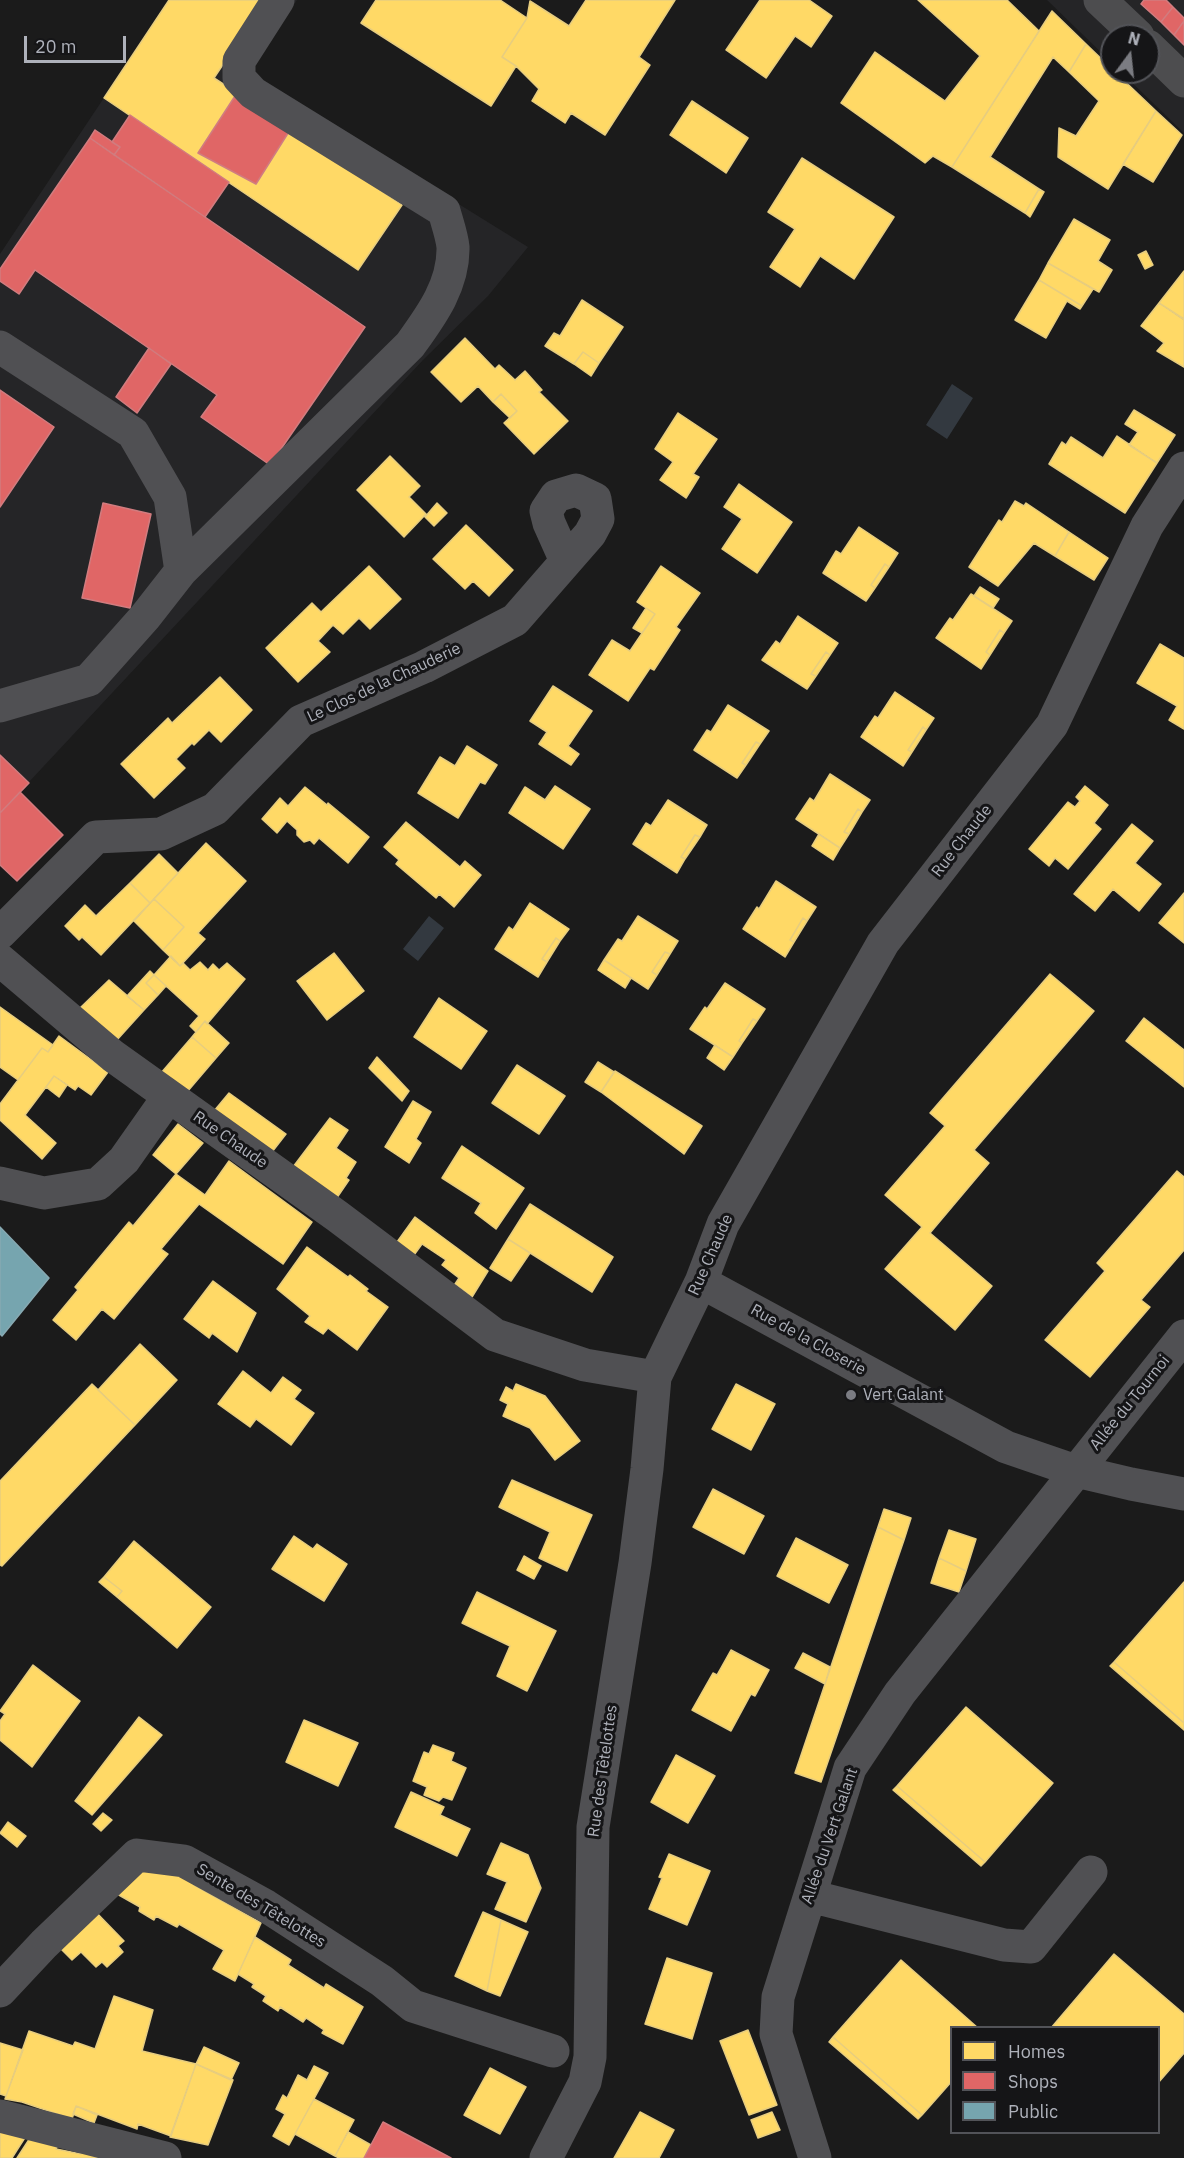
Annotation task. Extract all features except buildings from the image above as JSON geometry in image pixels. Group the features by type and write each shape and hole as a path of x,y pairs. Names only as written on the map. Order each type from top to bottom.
{"main road":[{"path":"1100,0 1125,24"},
{"path":"1160,58 1184,81"}],"street":[{"path":"0,706 89,680 146,617 181,571 410,345 434,312 450,276 453,247 444,211 253,93 239,78 239,61 278,0"},
{"path":"0,347 133,433 170,496 181,571"},
{"name":"Rue Chaude","path":"0,960 113,1056 337,1216 495,1335 585,1365 655,1377 701,1282 723,1224 883,943 1052,724 1147,526 1184,468"},
{"name":"Le Clos de la Chauderie","path":"0,933 96,837 161,834 215,809 301,721 424,667 515,620 566,561"},
{"path":"0,1183 44,1193 98,1184 124,1160 169,1096"},
{"name":"Rue de la Closerie","path":"701,1282 1006,1447 1076,1471 1184,1494"},
{"name":"Allée du Tournoi","path":"1076,1471 1184,1336"},
{"name":"Rue des Têtelottes","path":"546,2158 585,2082 590,2057 593,1827 635,1563 647,1469 655,1377"},
{"name":"Allée du Vert Galant","path":"815,2158 776,2034 778,1997 850,1768 900,1693 1076,1471"},
{"name":"Sente des Têtelottes","path":"0,1991 44,1944 137,1855 184,1861 266,1906 382,1981 413,2006 553,2051"},
{"path":"810,1896 1004,1945 1030,1947 1091,1872"},
{"path":"0,2116 157,2157"}],"shaded area":[{"path":"169,0 297,0 249,74 528,247 488,296 423,360 0,813 0,254"},
{"path":"1047,0 1184,0 1184,133 1133,84 1160,84 1160,24 1100,24 1100,51"},
{"path":"952,384 973,398 947,439 926,425"},
{"path":"429,916 444,928 418,961 403,949"}],"place":[{"name":"Vert Galant","path":"851,1395"}]}
